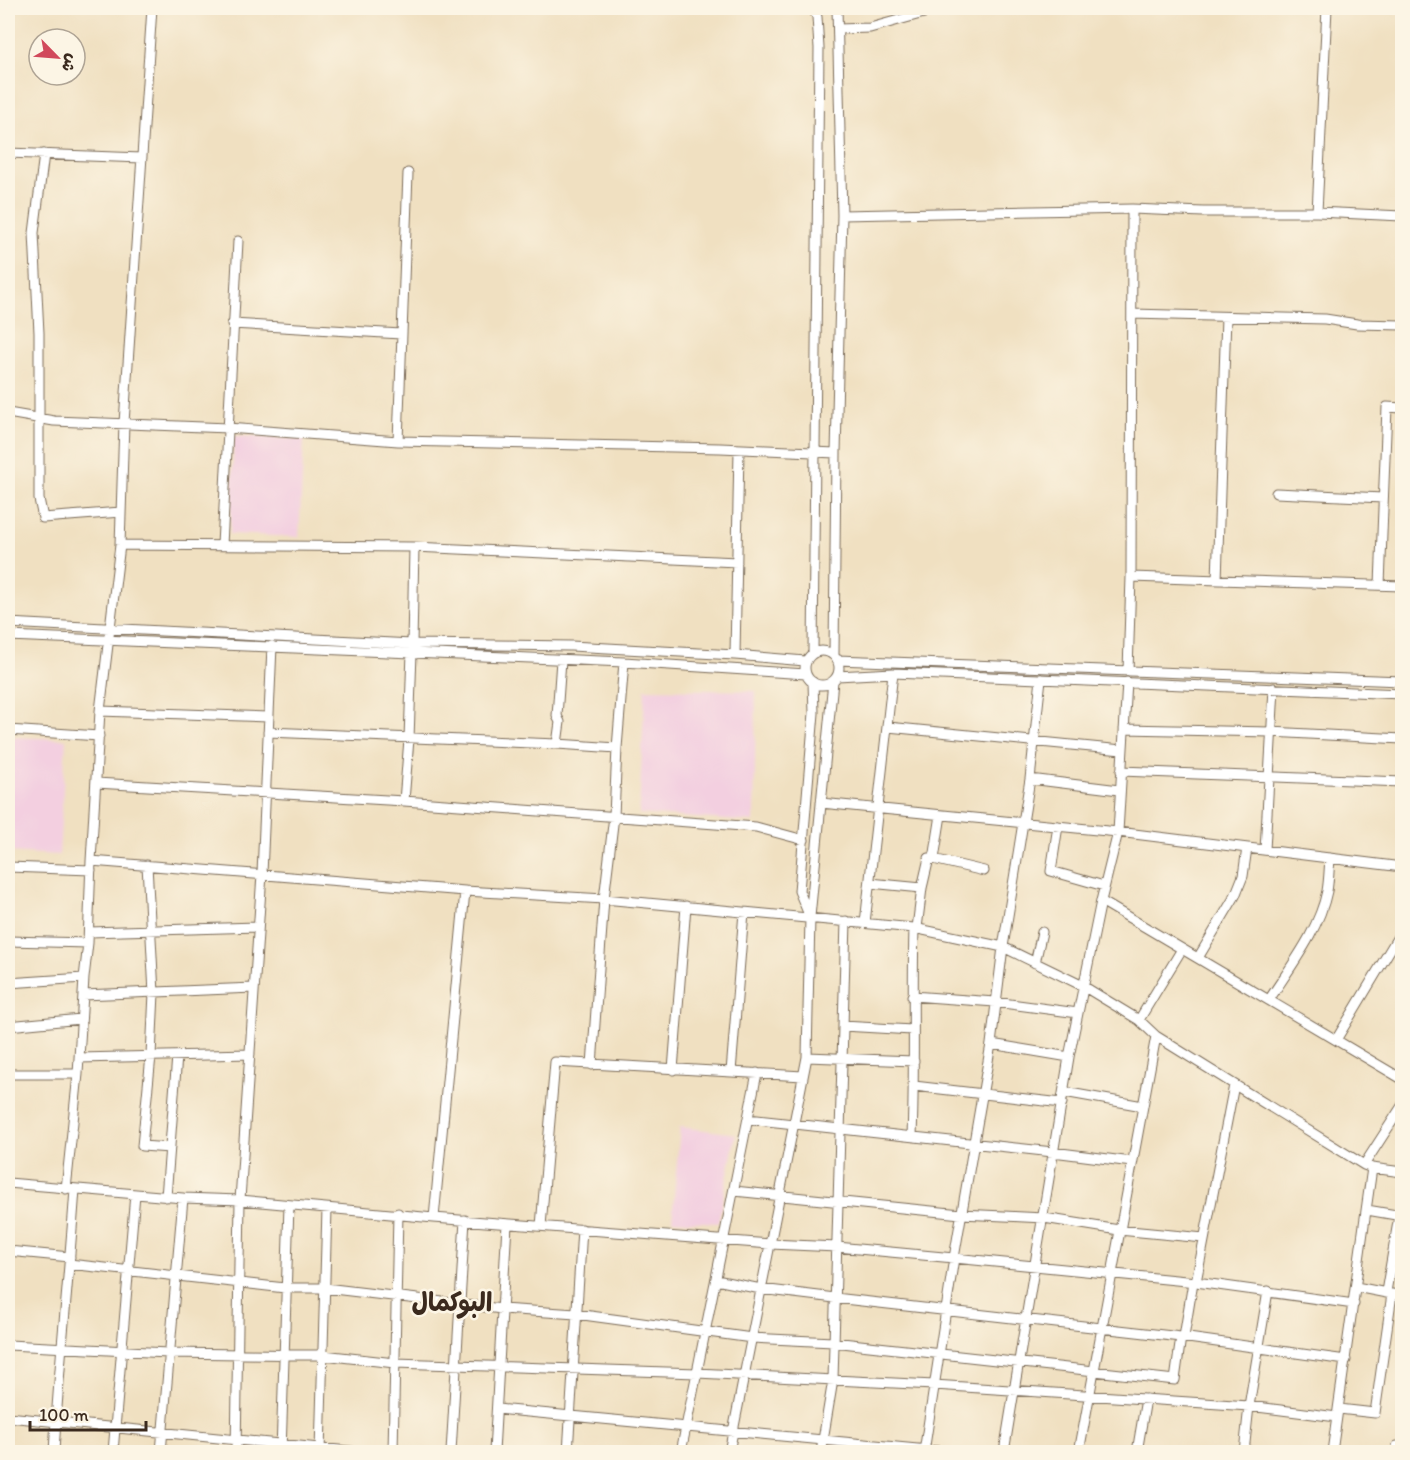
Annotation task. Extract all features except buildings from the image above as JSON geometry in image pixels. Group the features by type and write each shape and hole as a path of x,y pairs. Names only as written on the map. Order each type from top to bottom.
{"street":[{"path":"54,1452 63,1311 70,1261 70,1189 89,932 100,711 120,545 124,423 152,8"},
{"path":"813,8 817,17 819,48 813,652"},
{"path":"729,1452 807,1057 810,917 835,678 839,671 836,658 836,453 842,214 837,8"},
{"path":"838,29 870,28 942,8"},
{"path":"1317,212 1327,8"},
{"path":"8,153 142,158"},
{"path":"44,154 34,233 41,419 39,499 44,518 121,512"},
{"path":"398,441 408,173"},
{"path":"842,214 1132,209 1402,216"},
{"path":"1128,671 1131,577 1132,209"},
{"path":"222,545 238,241"},
{"path":"1132,315 1325,319 1357,324 1402,326"},
{"path":"1216,580 1226,317"},
{"path":"232,324 401,334"},
{"path":"1380,585 1387,407 1402,408"},
{"path":"8,413 54,421 228,428 398,441 720,448 836,453"},
{"path":"735,655 739,450"},
{"path":"1276,493 1383,498"},
{"path":"120,545 414,547 737,562"},
{"path":"404,801 409,739 414,547"},
{"path":"1131,577 1402,586"},
{"path":"8,623 111,627 561,660 806,674"},
{"path":"8,636 272,646 412,648 571,646 805,661"},
{"path":"236,1452 240,1200 262,874 272,646"},
{"path":"1402,681 836,658 824,650 813,652 805,661 806,674 813,682 823,685 835,678 893,673 1402,694"},
{"path":"557,744 560,722 557,716 561,660"},
{"path":"592,1065 604,899 614,816 624,662"},
{"path":"865,923 893,673"},
{"path":"924,1452 961,1214 991,1044 1003,947 1030,778 1041,679"},
{"path":"810,917 800,891 814,713 813,682"},
{"path":"1004,1452 1069,1057 1104,886 1118,832 1127,682"},
{"path":"1265,850 1274,688"},
{"path":"100,711 268,717"},
{"path":"888,727 1122,750"},
{"path":"1124,729 1271,732 1402,739"},
{"path":"8,730 99,736"},
{"path":"268,732 617,748"},
{"path":"1121,771 1402,782"},
{"path":"1030,778 1119,790"},
{"path":"96,783 404,801 756,827 804,840"},
{"path":"821,803 1118,832 1402,867"},
{"path":"934,859 941,815"},
{"path":"1058,826 1051,871 1104,886"},
{"path":"1198,958 1235,896 1243,876 1247,848"},
{"path":"912,1136 914,1061 912,996 915,928 928,858 984,871"},
{"path":"1269,1000 1310,933 1320,912 1327,891 1330,858"},
{"path":"147,865 154,993 151,1056 142,1146 170,1148"},
{"path":"8,867 147,865 465,891 604,899 915,928 1003,947 1083,986 1139,1020 1156,1036 1368,1166 1402,1172"},
{"path":"870,883 922,888"},
{"path":"434,1218 465,891"},
{"path":"1101,901 1402,1079"},
{"path":"673,1070 686,906"},
{"path":"731,1072 744,912"},
{"path":"820,1452 833,1380 846,921"},
{"path":"89,932 258,927"},
{"path":"1336,1040 1402,930"},
{"path":"1035,963 1042,932"},
{"path":"8,941 88,943"},
{"path":"1139,1020 1182,949"},
{"path":"8,984 84,978"},
{"path":"83,995 254,988"},
{"path":"912,996 995,1002 1078,1012"},
{"path":"8,1026 81,1018"},
{"path":"843,1026 912,1030"},
{"path":"1079,1452 1156,1036"},
{"path":"991,1044 1069,1057"},
{"path":"79,1058 250,1054"},
{"path":"166,1197 177,1056"},
{"path":"807,1057 914,1061"},
{"path":"541,1226 555,1062 803,1076"},
{"path":"681,1452 757,1073"},
{"path":"8,1074 78,1074"},
{"path":"8,1251 129,1271 285,1288 325,1288 502,1309 576,1314 752,1338 833,1342 1175,1380 1234,1085"},
{"path":"914,1086 1062,1103"},
{"path":"1064,1092 1143,1106"},
{"path":"1332,1452 1367,1210 1368,1166 1402,1106"},
{"path":"748,1119 1132,1162"},
{"path":"8,1184 166,1197 240,1200 724,1241 837,1247 1194,1282 1354,1304"},
{"path":"734,1191 961,1214 1044,1218 1119,1230 1204,1238"},
{"path":"113,1452 135,1194"},
{"path":"160,1452 183,1198"},
{"path":"281,1449 289,1204"},
{"path":"320,1450 327,1209"},
{"path":"8,1345 168,1353 322,1355 395,1364 697,1373 934,1385 1338,1413 1374,1413 1401,1216 1367,1210"},
{"path":"393,1452 398,1213"},
{"path":"451,1452 465,1220"},
{"path":"494,1452 507,1224"},
{"path":"568,1452 582,1229"},
{"path":"716,1280 762,1289 1182,1337 1346,1360"},
{"path":"1356,1287 1402,1296"},
{"path":"1244,1452 1249,1406 1268,1291"},
{"path":"1137,1452 1146,1400"},
{"path":"497,1409 924,1452 949,1452"},
{"path":"8,1417 236,1440 281,1449 359,1452"},
{"path":"1396,1452 1397,1446 1402,1447"}],"shaded area":[{"path":"234,436 304,439 299,537 230,534"},
{"path":"645,689 756,691 754,822 639,814"},
{"path":"8,737 66,739 59,855 8,852"},
{"path":"680,1127 736,1134 718,1223 672,1220"}],"district":[{"name":"البوكمال","path":"452,1302"}]}
